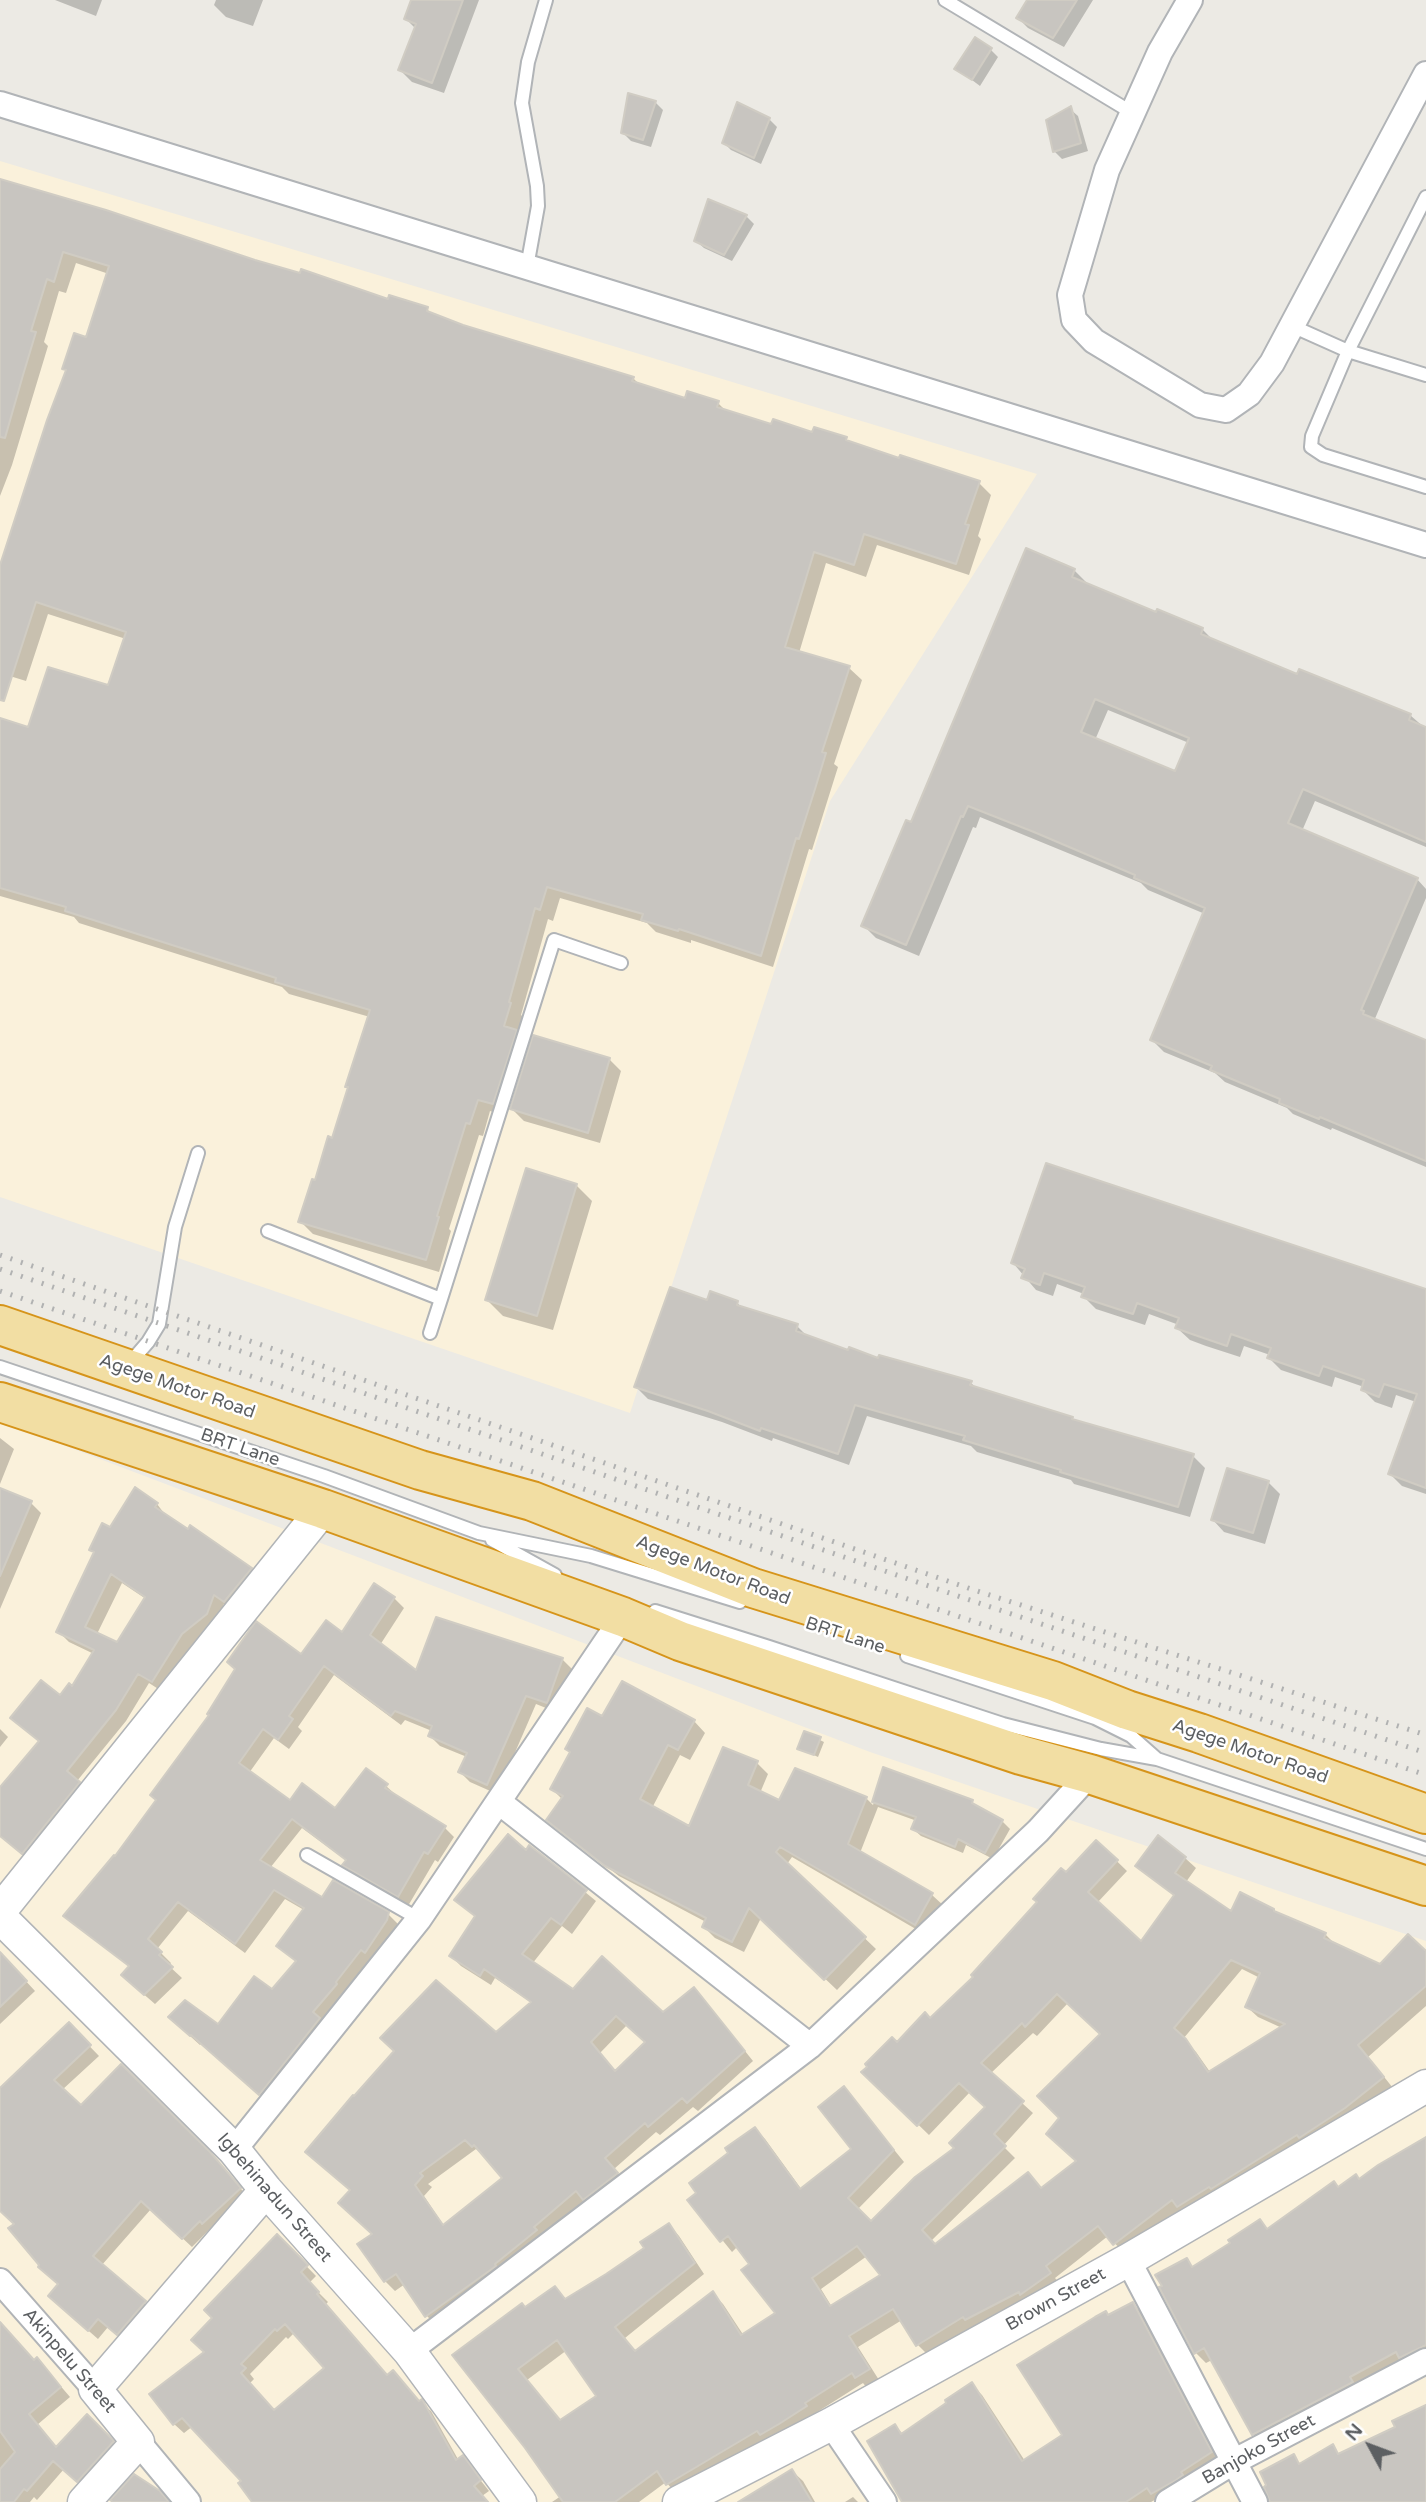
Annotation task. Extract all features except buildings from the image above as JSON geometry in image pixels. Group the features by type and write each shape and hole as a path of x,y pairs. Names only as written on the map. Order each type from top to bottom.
{"highway":[{"name":"Agege Motor Road","path":"0,1325 420,1470 533,1501 752,1588 1053,1681 1127,1710 1426,1814"},
{"path":"0,1402 631,1612 680,1641 1426,1886"}],"street":[{"path":"1190,0 1160,52 1107,170 1070,295 1074,320 1094,341 1200,405 1226,410 1249,394 1272,363 1426,74"},
{"path":"0,104 1426,545"},
{"path":"0,1911 323,1509"},
{"path":"234,2150 419,1919 631,1612"},
{"path":"409,2351 810,2046 1038,1831 1090,1774"},
{"path":"499,1802 810,2046"},
{"name":"Igbehinadun Street","path":"0,1917 234,2150 266,2190 409,2351 520,2502"},
{"name":"Brown Street","path":"679,2502 831,2424 1128,2260 1426,2086"},
{"path":"94,2389 266,2190"},
{"path":"1128,2260 1255,2502"},
{"name":"Akinpelu Street","path":"0,2281 138,2442"},
{"name":"Banjoko Street","path":"1168,2502 1235,2461 1426,2361"},
{"path":"831,2424 884,2502"},
{"path":"84,2502 138,2442 188,2502"}],"lane":[{"path":"527,267 538,206 537,186 526,131 523,92 528,62 546,0"},
{"path":"945,0 1131,112"},
{"path":"1426,197 1348,351 1312,436 1311,447 1323,455 1426,487"},
{"path":"1292,326 1348,351 1426,375"},
{"path":"429,1333 554,940 621,963"},
{"path":"124,1369 148,1342 159,1324 174,1227 198,1153"},
{"path":"268,1231 441,1300"},
{"name":"BRT Lane","path":"0,1367 324,1476 479,1532 591,1556 755,1607"},
{"name":"BRT Lane","path":"479,1532 565,1578"},
{"name":"BRT Lane","path":"631,1612 769,1647 1003,1724 1101,1749 1157,1759 1426,1849"},
{"name":"BRT Lane","path":"899,1653 1095,1718 1131,1736 1157,1759"},
{"path":"307,1855 419,1919"}],"shaded area":[{"path":"0,161 1037,474 830,801 630,1413 0,1197"},
{"path":"0,1421 870,1752 1426,1941 1426,2502 0,2502"}],"railway":[{"path":"0,1255 971,1589 1426,1735"},
{"path":"0,1269 1426,1753"},
{"path":"0,1291 1426,1775"}]}
